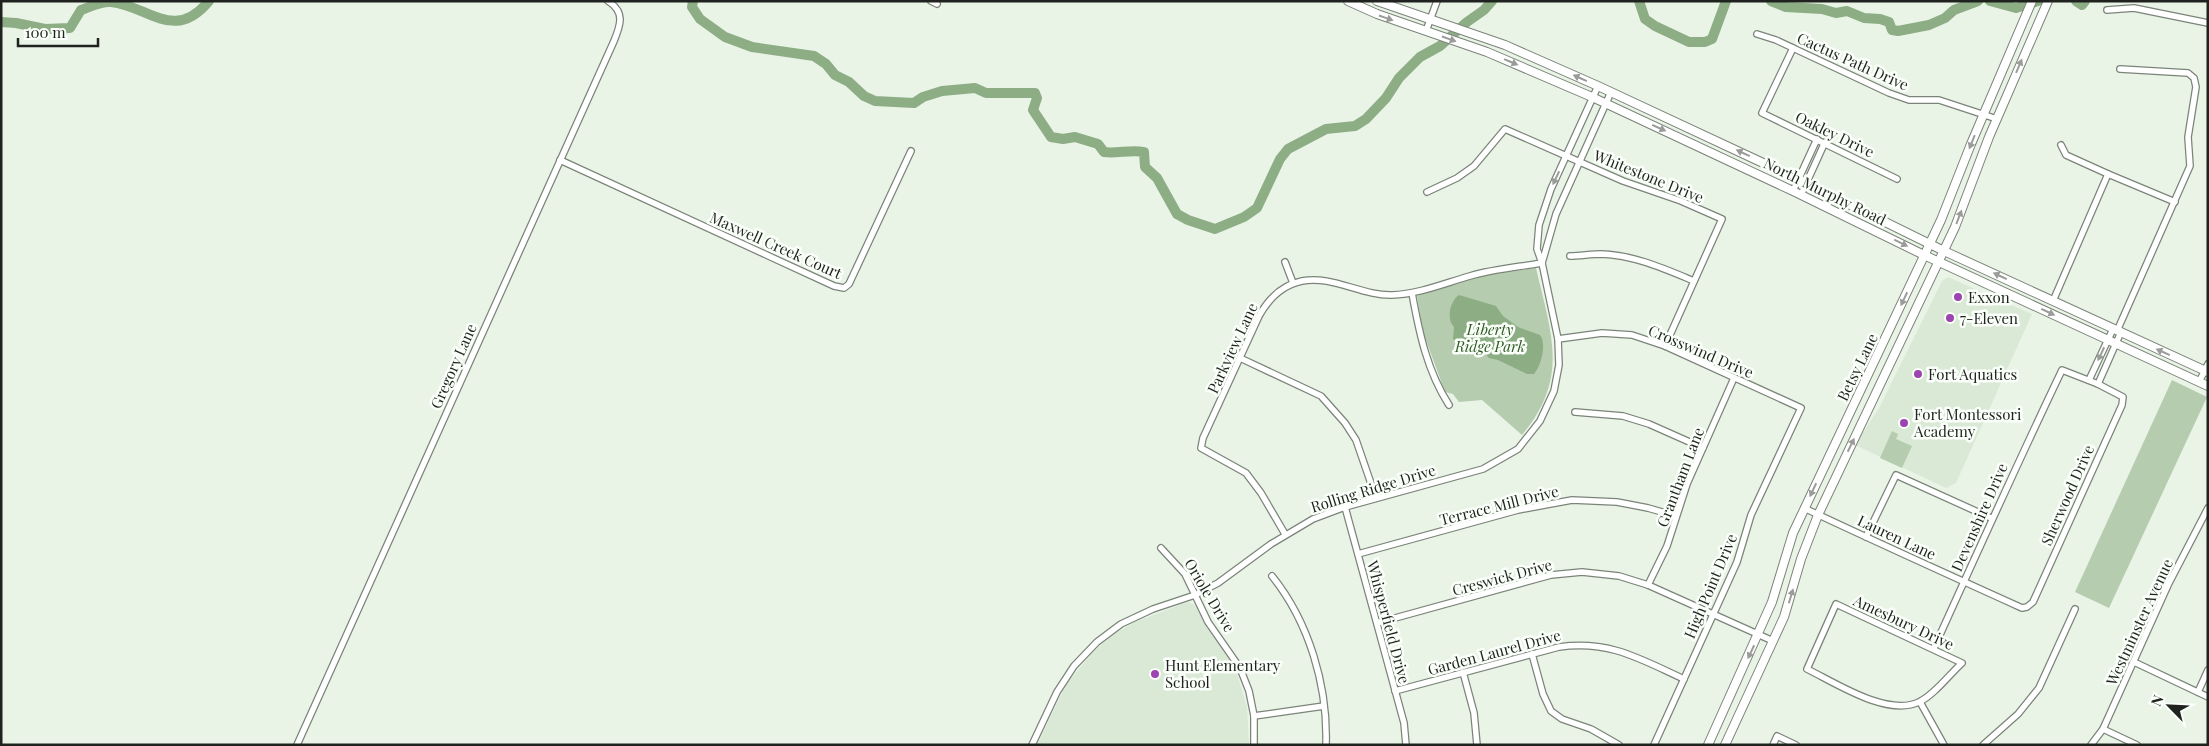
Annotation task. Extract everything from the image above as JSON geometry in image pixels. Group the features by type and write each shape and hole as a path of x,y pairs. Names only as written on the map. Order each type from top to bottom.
{"main road":[{"name":"North Murphy Road","path":"1348,1 1378,14 1465,45 1592,97 1924,255 2208,386"},
{"name":"North Murphy Road","path":"1377,1 1505,45 1598,86 1806,183 1944,251 2207,369"},
{"name":"Betsy Lane","path":"1708,745 1772,602 1793,533 1930,244 2032,1"},
{"name":"Betsy Lane","path":"1725,745 1784,617 1801,558 1818,515 1944,251 1997,119 2048,1"},
{"path":"1888,333 1902,340"},
{"path":"1848,417 1862,424"}],"street":[{"name":"Gregory Lane","path":"297,745 619,29 620,13 608,1"},
{"path":"1429,32 1430,20 1437,1"},
{"path":"2108,10 2134,8 2208,23"},
{"name":"Cactus Path Drive","path":"1757,34 1793,48 1889,93 1909,100 1939,100 1984,113 1997,119"},
{"name":"Oakley Drive","path":"1793,48 1762,113 1825,142 1897,179"},
{"path":"2117,330 2108,339 2089,380 2098,384 2116,343 2117,330 2190,166 2188,137 2196,82 2188,73 2120,69"},
{"name":"Rolling Ridge Drive","path":"1032,745 1065,678 1097,642 1108,633 1137,616 1195,595 1230,576 1285,534 1313,519 1345,507 1483,469 1518,450 1540,421 1554,390 1559,365 1558,339 1542,263 1537,249 1539,225 1544,208 1566,156 1598,86"},
{"name":"Rolling Ridge Drive","path":"1542,263 1556,214 1611,92"},
{"name":"Whitestone Drive","path":"1427,192 1457,178 1474,166 1505,129 1580,162 1722,219 1694,281"},
{"path":"1793,191 1817,139"},
{"path":"1801,195 1825,142"},
{"path":"2061,146 2066,155 2175,202"},
{"name":"Maxwell Creek Court","path":"560,160 834,286 844,288 849,284 911,151"},
{"path":"2053,301 2108,174"},
{"path":"1570,256 1602,254 1629,258 1660,267 1694,281 1665,346"},
{"path":"1285,262 1293,283"},
{"name":"Parkview Lane","path":"1285,534 1261,493 1246,473 1201,448 1203,438 1259,316 1269,299 1293,283 1316,280 1376,294 1412,293 1473,275 1542,263"},
{"path":"1412,293 1424,350 1449,405"},
{"name":"Crosswind Drive","path":"1558,339 1602,333 1632,335 1665,346 1801,408"},
{"path":"1240,358 1321,396 1345,423 1356,440 1376,498"},
{"path":"2199,382 2207,369"},
{"name":"Devenshire Drive","path":"1934,648 1991,518 2062,370 2089,380"},
{"name":"Grantham Lane","path":"1648,585 1667,546 1687,484 1734,378"},
{"name":"Sherwood Drive","path":"2033,602 2122,405 2123,397 2098,384"},
{"name":"High Point Drive","path":"1654,745 1737,562 1751,515 1801,408"},
{"path":"1575,412 1623,416 1649,424 1704,448"},
{"path":"1866,537 1896,475 1991,518"},
{"name":"Terrace Mill Drive","path":"1358,554 1518,510 1572,500 1618,502 1676,516"},
{"name":"Whisperfield Drive","path":"1345,507 1404,723 1406,745"},
{"name":"Lauren Lane","path":"1804,508 2022,608 2027,607 2033,602"},
{"name":"Westminster Avenue","path":"2091,745 2103,729 2168,585 2208,508"},
{"name":"Oriole Drive","path":"1161,548 1181,568 1208,622 1240,668 1249,691 1254,716 1254,745"},
{"name":"Creswick Drive","path":"1377,623 1551,575 1582,572 1619,576 1648,585 1773,641"},
{"path":"1272,576 1288,598 1305,630 1320,681 1324,706 1326,745"},
{"name":"Amesbury Drive","path":"1836,604 1934,648 1962,663 1920,702 1898,707 1878,702 1807,669 1836,604"},
{"path":"1983,745 2018,714 2039,688 2074,609"},
{"name":"Garden Laurel Drive","path":"1395,691 1571,645 1604,646 1631,655 1684,679"},
{"path":"1532,654 1543,694 1551,710 1562,719 1591,730 1619,745"},
{"path":"2134,662 2208,697"},
{"path":"2198,692 2208,670"},
{"path":"1464,672 1474,713 1477,745"},
{"path":"1920,702 1944,745"},
{"path":"1254,716 1324,706"},
{"path":"2103,729 2137,745"},
{"path":"1773,745 1777,736 1796,745"}],"shaded area":[{"path":"1948,277 2032,314 1956,483 1946,488 1855,445 1879,408 1942,281"},
{"path":"1459,295 1496,306 1503,316 1518,327 1540,335 1543,349 1539,366 1534,374 1527,374 1498,360 1489,358 1482,350 1472,348 1467,344 1462,346 1453,339 1454,327 1450,319 1450,310 1453,301"},
{"name":"Hunt Elementary School","path":"1188,602 1195,605 1207,628 1227,655 1237,674 1247,707 1249,745 1037,745 1066,685 1092,653 1114,634 1135,622"}],"green space":[{"name":"Liberty Ridge Park","path":"1536,268 1551,334 1553,354 1547,394 1537,414 1522,435 1482,400 1459,402 1453,394 1445,392 1423,332 1417,296 1475,277"},
{"path":"2172,380 2207,397 2109,608 2075,592"},
{"path":"1892,431 1898,434 1896,439 1912,446 1902,468 1880,458"}],"waterway":[{"path":"1,22 45,29 70,28 81,10 107,2 125,5 161,19 173,21 184,19 196,13 209,1"},
{"path":"693,1 692,7 700,19 725,37 752,47 814,56 826,64 835,75 849,82 864,96 875,101 914,103 923,97 942,91 975,88 986,93 1035,93 1037,98 1033,110 1051,137 1063,139 1075,137 1098,144 1104,152 1144,152 1145,167 1157,178 1177,214 1188,220 1215,229 1244,217 1257,208 1280,159 1288,149 1326,129 1355,126 1366,119 1386,98 1399,78 1420,57 1440,46 1484,10 1492,1"},
{"path":"1639,1 1645,19 1655,26 1689,42 1705,42 1712,39 1726,1"},
{"path":"1771,1 1786,7 1822,9 1836,13 1847,11 1864,18 1880,19 1889,22 1892,30 1898,31 1929,25 1945,18 1954,10 1978,1"},
{"path":"1990,1 2016,8 2038,1"},
{"path":"2076,1 2082,5 2085,1"}],"place":[{"name":"Exxon","path":"1958,297"},
{"name":"7-Eleven","path":"1950,318"},
{"name":"Fort Aquatics","path":"1918,374"},
{"name":"Fort Montessori Academy","path":"1904,423"},
{"name":"Hunt Elementary School","path":"1155,674"}]}
